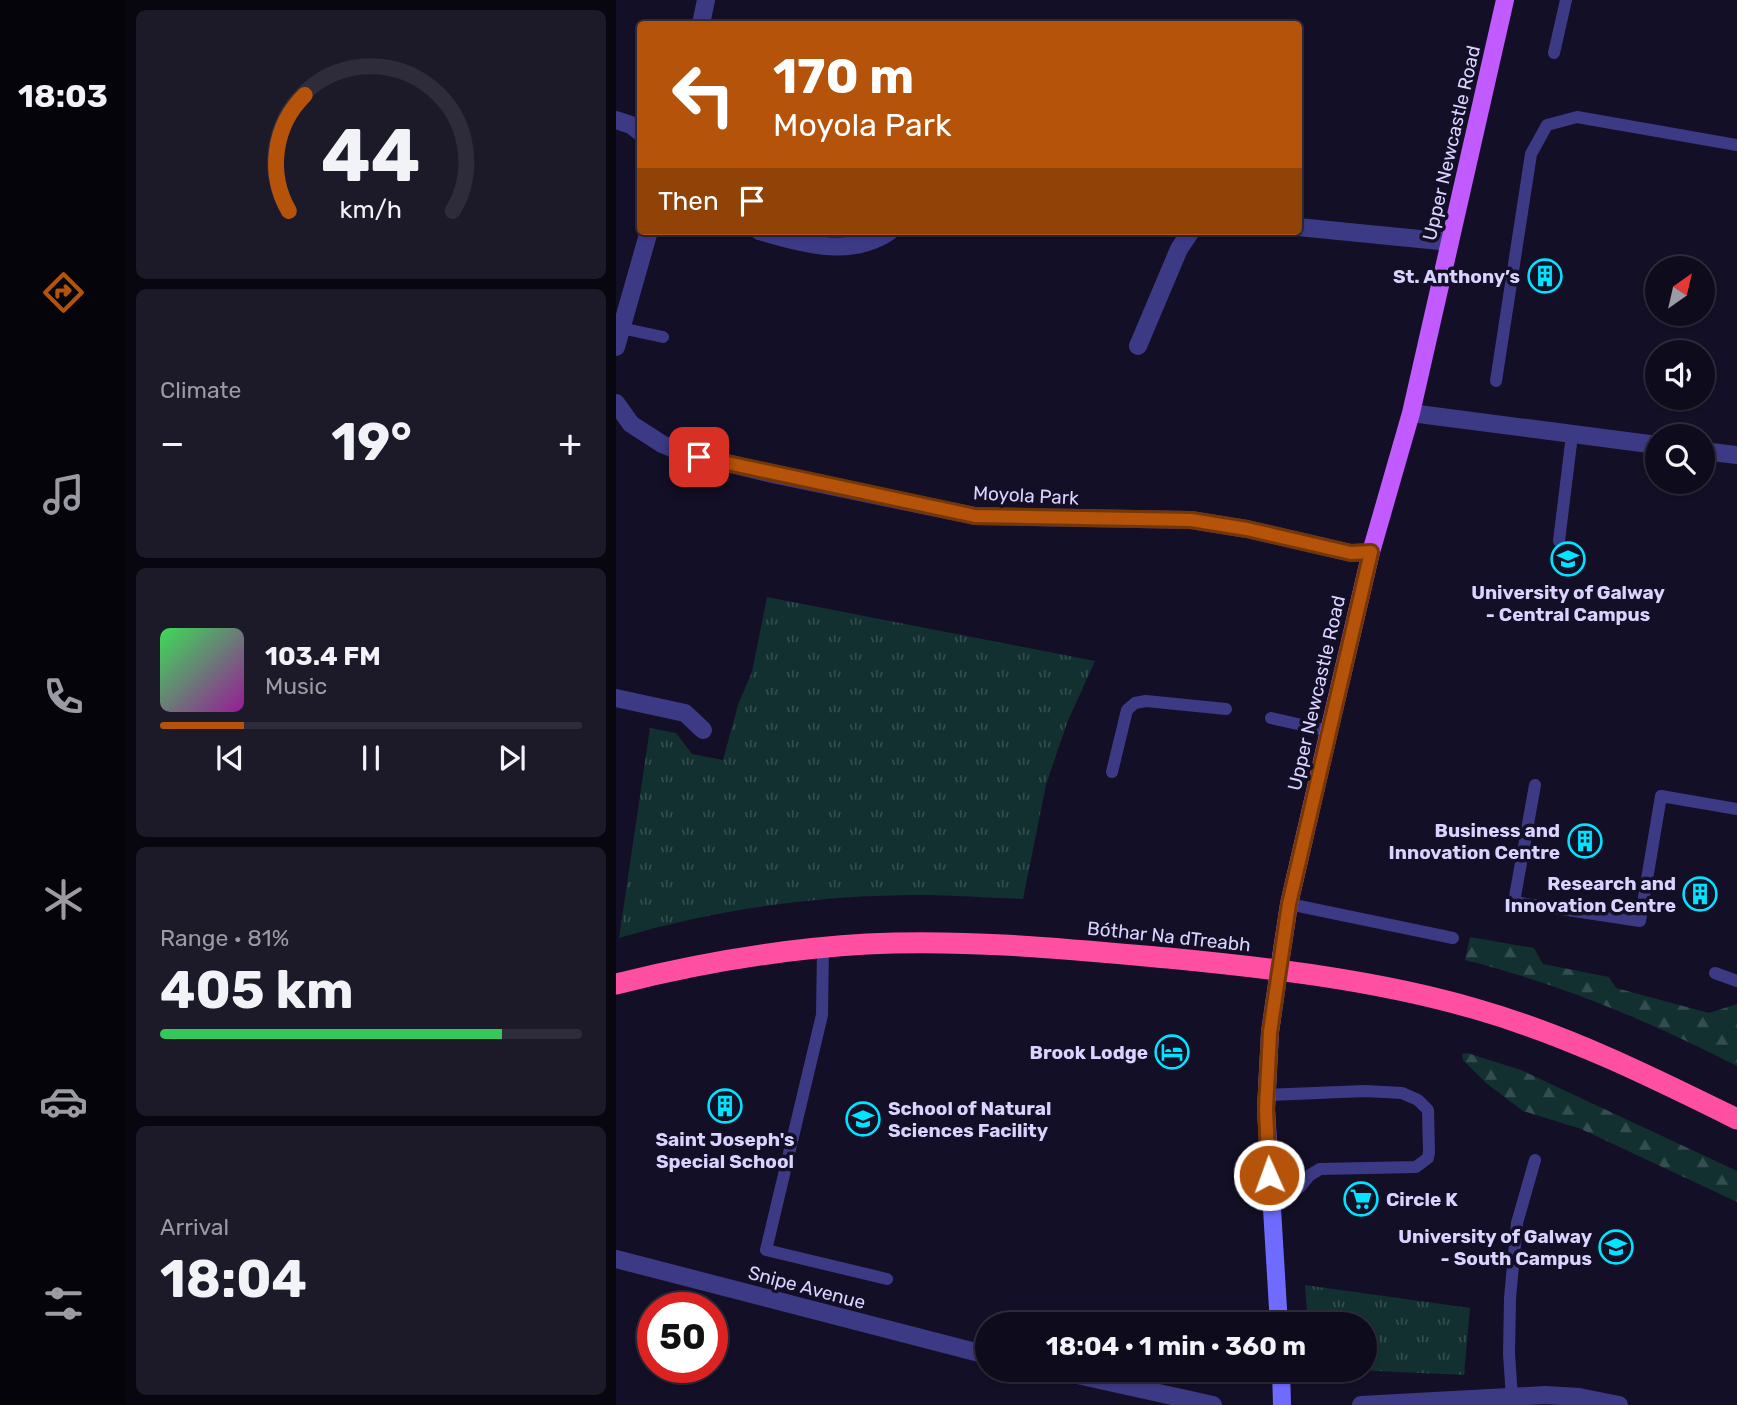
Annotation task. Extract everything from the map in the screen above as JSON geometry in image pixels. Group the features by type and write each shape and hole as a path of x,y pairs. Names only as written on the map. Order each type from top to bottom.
{"highway":[{"name":"Bóthar Na dTreabh","path":"616,984 734,958 869,944 954,943 1074,949 1279,970 1420,994 1477,1009 1598,1052 1737,1119"}],"main road":[{"name":"Upper Newcastle Road","path":"1278,1312 1267,1095 1270,1032 1289,904 1371,552 1411,412 1505,0"},
{"path":"1281,1382 1282,1405"}],"street":[{"path":"702,21 706,0"},
{"path":"616,120 637,130"},
{"path":"1302,227 1450,242"},
{"path":"616,347 648,235"},
{"path":"774,235 817,247 848,246 882,235"},
{"path":"1138,346 1179,249 1188,235"},
{"name":"Moyola Park","path":"616,402 631,424 662,444 681,452 790,478 975,516 1191,520 1247,529 1351,553 1371,552"},
{"path":"1411,412 1645,444"},
{"path":"1715,452 1737,455"},
{"path":"616,698 685,713 703,730"},
{"name":"Snipe Avenue","path":"616,1259 975,1352"},
{"path":"1109,1382 1213,1405"},
{"path":"1361,1405 1512,1397 1579,1397 1619,1405"}],"lane":[{"path":"1554,53 1566,0"},
{"path":"1496,381 1531,154 1547,125 1577,117 1737,145"},
{"path":"621,328 663,337"},
{"path":"1559,541 1572,435"},
{"path":"1112,772 1127,710 1135,703 1146,701 1226,709"},
{"path":"1271,718 1329,730"},
{"path":"1535,785 1514,902 1640,920 1661,796 1737,809"},
{"path":"1289,904 1453,938"},
{"path":"823,947 822,1015 766,1250 887,1279"},
{"path":"1715,974 1737,981"},
{"path":"1267,1095 1364,1091 1402,1093 1418,1100 1427,1110 1429,1152 1428,1158 1416,1167 1320,1169 1310,1175 1300,1187 1270,1193"},
{"path":"1512,1397 1509,1354 1510,1298 1517,1223 1535,1160"}],"green space":[{"path":"767,597 1095,661 1067,723 1046,785 1023,899 921,895 806,901 693,919 619,938 650,728 676,733 692,754 723,760 738,705 752,672"},
{"path":"1470,937 1534,948 1543,964 1609,977 1616,988 1709,1013 1737,1004 1737,1066 1604,1005 1536,980 1465,960"},
{"path":"1467,1053 1521,1070 1737,1171 1737,1202 1581,1129 1523,1111 1486,1083 1463,1060 1462,1054"},
{"path":"1305,1285 1470,1308 1464,1375 1377,1371 1377,1312 1307,1312"}],"place":[{"name":"St. Anthony’s","path":"1545,276"},
{"name":"University of Galway - Central Campus","path":"1568,559"},
{"name":"Business and Innovation Centre","path":"1585,841"},
{"name":"Research and Innovation Centre","path":"1700,894"},
{"name":"Brook Lodge","path":"1172,1052"},
{"name":"Saint Joseph's Special School","path":"725,1106"},
{"name":"School of Natural Sciences Facility","path":"863,1119"},
{"name":"Circle K","path":"1361,1199"},
{"name":"University of Galway - South Campus","path":"1616,1247"}],"route":[{"path":"699,457 975,516 1191,520 1247,529 1351,553 1371,552 1289,904 1270,1032 1266,1109 1269,1175"}]}
